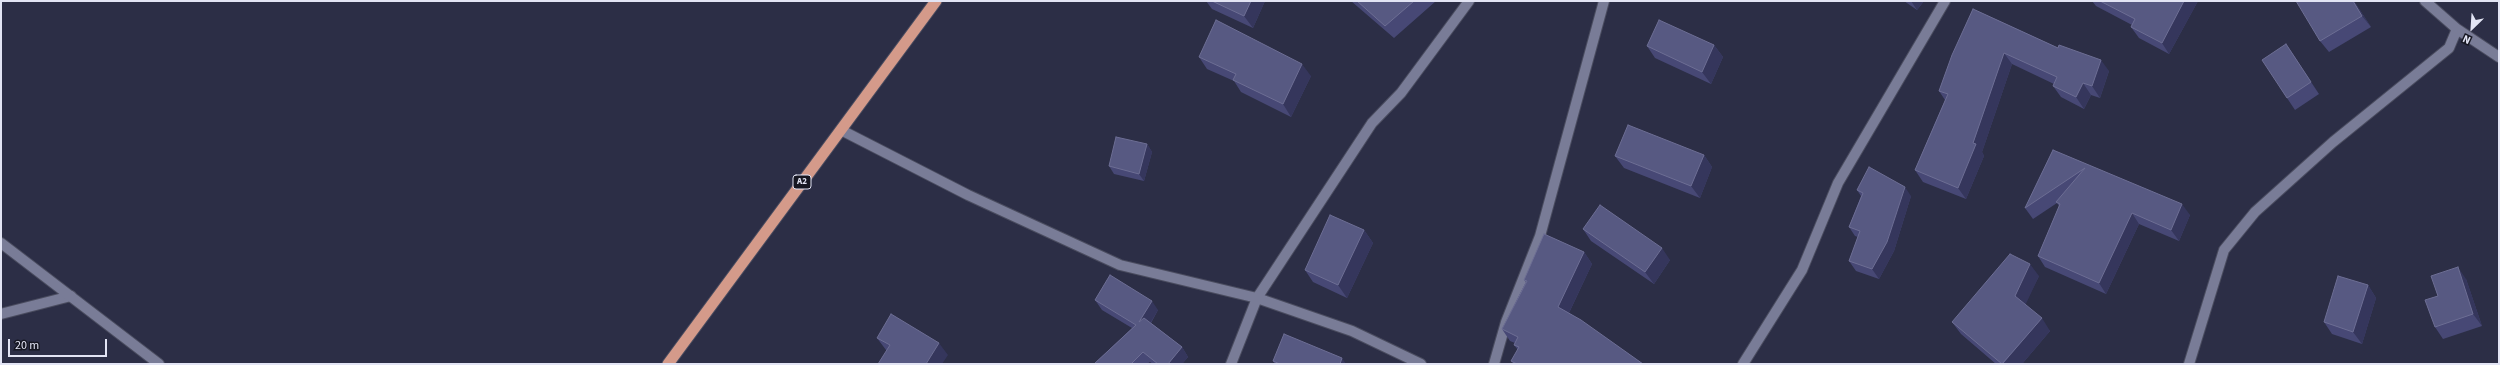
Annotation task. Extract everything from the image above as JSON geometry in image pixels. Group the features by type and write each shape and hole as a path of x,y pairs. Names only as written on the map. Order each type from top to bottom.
{"highway":[{"name":"A2","path":"668,364 936,1"}],"street":[{"path":"1231,364 1257,298 1372,123 1401,93 1469,1"},
{"path":"1494,364 1506,322 1540,236 1604,1"},
{"path":"1743,364 1802,270 1838,183 1945,1"},
{"path":"2425,1 2457,29 2499,57"},
{"path":"2189,364 2224,250 2255,212 2333,142 2449,48 2457,29"},
{"path":"841,130 968,194 1120,265 1257,298 1352,331 1421,364"},
{"path":"1,243 159,364"},
{"path":"1,314 71,296"}],"building":[{"path":"1212,1 1251,1 1244,16"},
{"path":"1357,1 1414,1 1385,26"},
{"path":"2100,1 2184,1 2162,43 2131,27 2135,19"},
{"path":"2296,1 2353,1 2362,16 2320,41"},
{"path":"1973,9 2058,48 2059,45 2101,60 2092,86 2083,83 2076,97 2053,86 2057,77 2004,53 1973,143 1976,144 1958,188 1915,170 1948,94 1939,91 1952,55"},
{"path":"1216,20 1302,64 1283,104 1233,80 1236,74 1199,57"},
{"path":"1659,20 1714,45 1702,72 1647,46"},
{"path":"2286,44 2311,82 2287,98 2262,60"},
{"path":"1628,125 1704,155 1691,186 1615,156"},
{"path":"1116,137 1147,144 1139,174 1109,166"},
{"path":"2053,150 2182,204 2171,230 2132,213 2099,283 2038,256 2060,204 2056,202 2085,168 2025,208"},
{"path":"1869,167 1905,187 1887,242 1872,269 1849,261 1860,231 1849,227 1863,193 1857,190"},
{"path":"1600,205 1662,248 1645,272 1583,229"},
{"path":"1330,215 1364,230 1338,285 1305,270"},
{"path":"1544,234 1584,252 1558,307 1581,320 1643,364 1517,364 1511,361 1519,347 1514,345 1518,337 1502,329 1527,281 1524,280"},
{"path":"2010,254 2030,264 2015,296 2042,318 2002,364 1952,322"},
{"path":"2458,267 2473,314 2435,327 2425,300 2438,296 2431,276"},
{"path":"1110,275 1152,301 1139,322 1144,318 1182,347 1168,364 1158,364 1143,352 1131,364 1094,364 1136,325 1095,300"},
{"path":"2338,276 2368,285 2353,332 2324,322"},
{"path":"891,314 939,343 926,364 878,364 890,345 877,338"},
{"path":"1284,334 1342,358 1340,364 1280,364 1273,361"}]}
